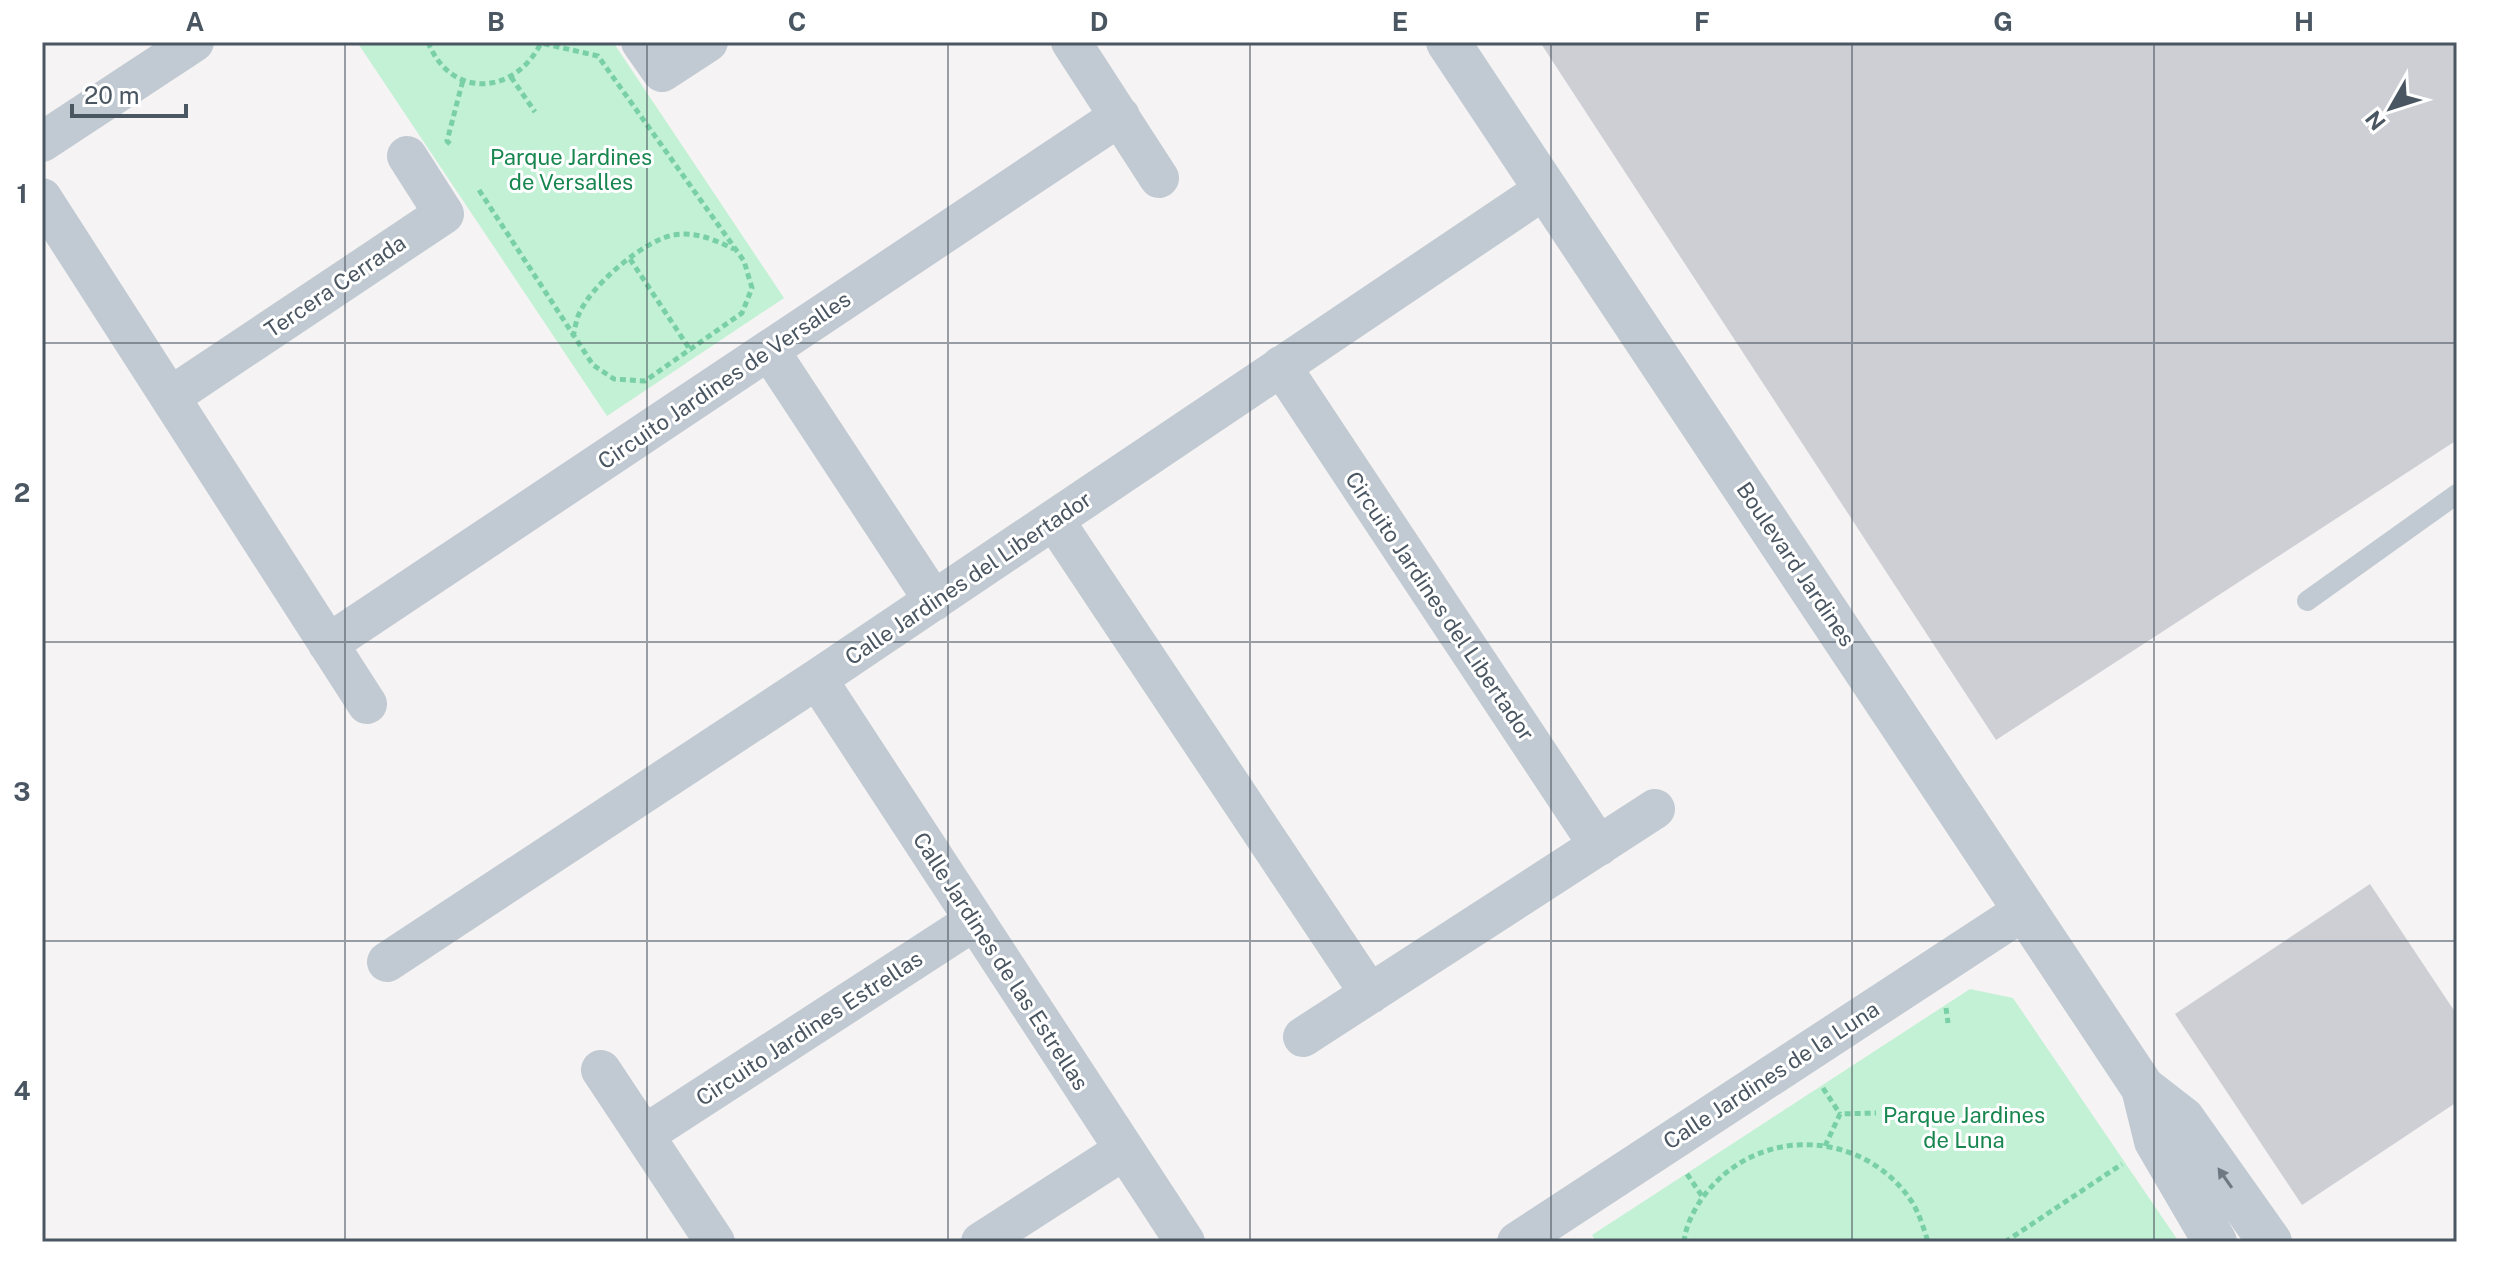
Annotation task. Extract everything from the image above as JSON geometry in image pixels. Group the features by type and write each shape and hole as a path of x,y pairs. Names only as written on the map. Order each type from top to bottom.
{"street":[{"path":"42,142 194,42"},
{"path":"641,42 662,72 708,42"},
{"path":"1071,42 1159,178"},
{"name":"Boulevard Jardines","path":"1448,42 2143,1088 2183,1119 2270,1242"},
{"name":"Circuito Jardines de Versalles","path":"328,644 1120,116"},
{"name":"Tercera Cerrada","path":"170,397 444,214 407,156"},
{"name":"Calle Jardines del Libertador","path":"387,962 934,601 1545,189"},
{"path":"42,198 367,704"},
{"path":"769,350 934,601"},
{"name":"Circuito Jardines del Libertador","path":"1281,366 1599,846"},
{"path":"1054,520 1370,994"},
{"name":"Calle Jardines de las Estrellas","path":"817,679 1185,1242"},
{"path":"1303,1037 1655,809"},
{"name":"Calle Jardines de la Luna","path":"1541,1235 2026,909"},
{"name":"Circuito Jardines Estrellas","path":"644,1135 974,921"},
{"path":"601,1070 715,1242"},
{"name":"Boulevard Jardines","path":"2143,1088 2156,1141 2215,1242"},
{"path":"981,1242 1124,1150"}],"lane":[{"path":"2307,601 2457,494"}],"path":[{"path":"428,42 446,70 463,80 482,84 511,77 533,60 542,42 598,56 744,261 752,288 742,313 645,381 614,379 593,365 573,337 471,178"},
{"path":"511,77 535,112"},
{"path":"455,153 447,141 463,80"},
{"path":"573,337 585,304 602,281 630,259 674,234 707,236 735,249"},
{"path":"630,259 714,387"},
{"path":"1825,1146 1840,1114 1876,1113"},
{"path":"2005,1242 2156,1141"},
{"path":"1684,1242 1702,1196 1731,1167 1768,1149 1808,1143 1849,1151 1885,1172 1913,1203 1928,1242"}],"green space":[{"name":"Parque Jardines de Versalles","path":"357,42 613,42 784,298 607,416"},
{"name":"Parque Jardines de Luna","path":"1970,989 2013,998 2179,1242 1596,1242 1592,1235"}],"building":[{"path":"1540,42 2457,42 2457,440 1996,740"},
{"path":"2370,884 2457,1015 2457,1102 2302,1205 2175,1014"}]}
